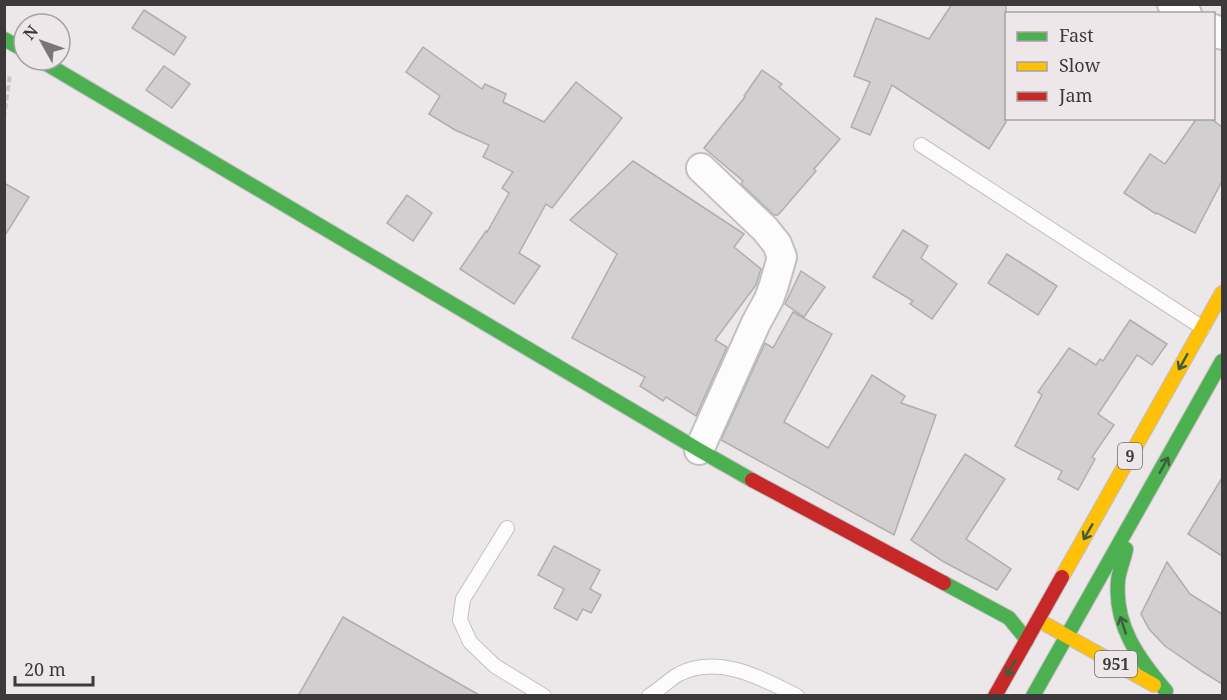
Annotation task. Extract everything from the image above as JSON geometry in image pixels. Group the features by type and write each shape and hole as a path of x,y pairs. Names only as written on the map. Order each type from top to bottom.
{"main road":[{"path":"60,72 699,450 1009,618 1046,651"},
{"name":"9","path":"1033,696 1046,651 1038,620 1222,293"},
{"name":"9","path":"995,696 1046,651 1067,636 1222,361"},
{"path":"1135,516 1118,581 1118,607 1122,626 1142,663 1170,693"},
{"path":"1009,618 1038,620"},
{"name":"951","path":"1038,620 1170,693"}],"street":[{"path":"699,450 769,299 782,257 777,244 765,229 701,168"}],"lane":[{"path":"921,145 1203,328"},
{"path":"507,528 463,599 460,620 470,642 495,666 544,696"},
{"path":"649,696 678,674 704,666 737,669 798,696"}],"path":[{"path":"4,118 12,60"}],"building":[{"path":"952,4 1006,4 1006,122 989,149 892,85 870,135 851,127 870,82 854,76 876,18 929,39"},
{"path":"144,10 186,37 174,55 132,28"},
{"path":"423,47 482,89 485,84 506,94 503,102 544,122 576,82 622,118 552,208 546,204 519,253 540,266 514,304 460,269 487,232 509,193 502,188 513,172 483,157 489,145 455,130 429,114 440,96 406,72"},
{"path":"164,66 190,84 172,108 146,90"},
{"path":"762,70 782,84 779,87 840,139 778,215 774,215 741,184 743,181 704,148 745,97"},
{"path":"1196,120 1213,120 1222,127 1222,181 1195,233 1156,214 1124,193 1150,154 1165,164"},
{"path":"633,161 744,234 734,247 761,269 756,285 715,340 727,347 696,416 666,397 663,401 640,386 645,377 572,338 617,254 570,220"},
{"path":"4,183 29,197 4,237"},
{"path":"407,195 432,213 413,241 387,223"},
{"path":"903,230 928,246 921,258 957,284 932,319 910,304 913,301 873,277"},
{"path":"1007,254 1057,286 1038,315 988,283"},
{"path":"801,271 825,287 804,317 785,304"},
{"path":"793,312 832,334 784,422 828,448 872,375 905,396 901,403 936,415 894,535 721,440 765,343 773,348"},
{"path":"1130,320 1167,344 1152,365 1137,355 1098,414 1114,425 1092,457 1095,459 1078,490 1058,479 1062,471 1015,446 1042,395 1038,392 1069,348 1096,365 1100,359 1103,361"},
{"path":"965,454 1005,479 966,539 1011,569 997,590 944,562 911,540"},
{"path":"1222,478 1222,556 1188,534"},
{"path":"554,546 600,570 590,589 601,595 591,613 583,609 577,620 554,608 564,589 538,575"},
{"path":"1167,562 1190,594 1222,614 1222,684 1165,646 1149,629 1141,614"},
{"path":"343,617 481,696 298,696"}],"traffic: fast":[{"path":"4,39 12,43"},
{"path":"60,72 752,480"},
{"path":"1033,696 1222,361"},
{"path":"1126,549 1118,581 1120,613 1130,641 1166,691"},
{"path":"944,583 1009,618 1027,640"}],"traffic: slow":[{"path":"1062,577 1222,293"},
{"path":"1047,625 1154,685"}],"traffic: jam":[{"path":"752,480 944,583"},
{"path":"995,696 1062,577"}]}
